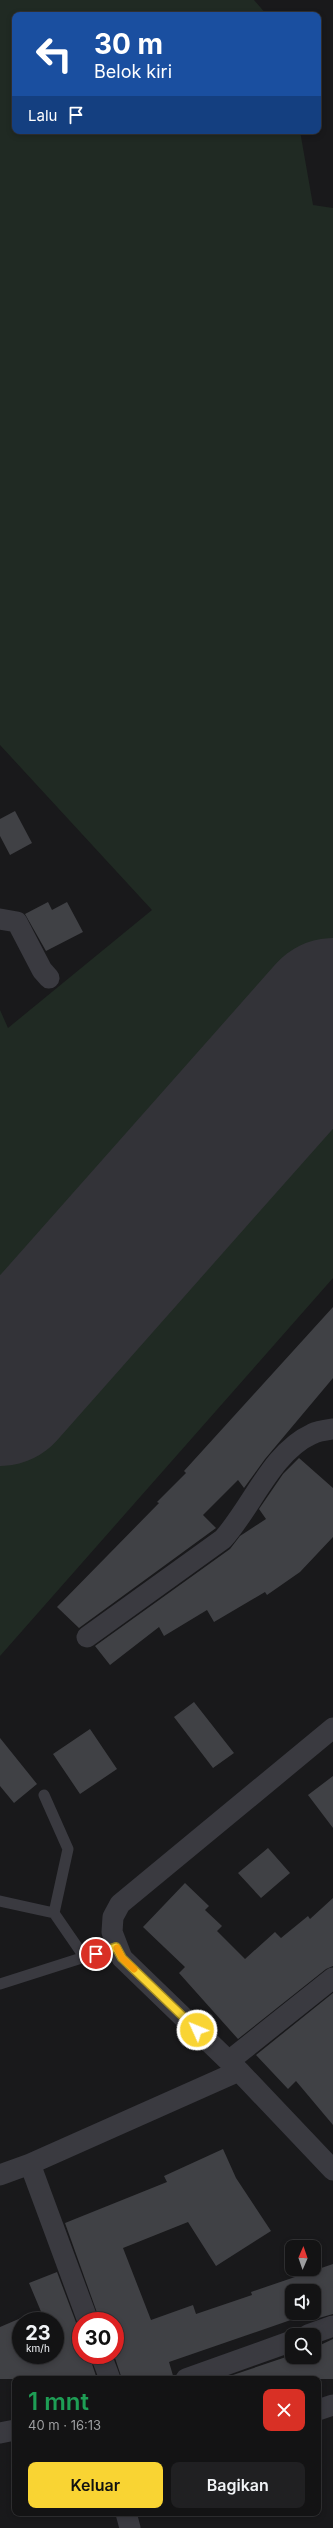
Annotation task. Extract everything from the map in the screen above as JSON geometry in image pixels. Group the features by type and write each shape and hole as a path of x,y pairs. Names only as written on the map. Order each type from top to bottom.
{"street":[{"path":"0,919 17,922 42,970 49,978"},
{"path":"87,1637 223,1538 234,1526 283,1455 298,1442 313,1433 333,1429"},
{"path":"330,2161 122,1958 116,1947 112,1932 113,1917 120,1904 298,1759 333,1728"},
{"path":"0,2175 30,2164 234,2066 333,1978"},
{"path":"30,2164 85,2312"},
{"path":"321,2330 333,2326"},
{"path":"194,2376 285,2344"},
{"path":"104,2364 109,2376"},
{"path":"321,2409 333,2405"},
{"path":"0,2433 12,2431"},
{"path":"127,2516 130,2528"}],"lane":[{"path":"44,1795 68,1849 54,1913"},
{"path":"0,1901 54,1913 85,1958"},
{"path":"0,1984 116,1947"}],"shaded area":[{"path":"0,0 254,0 264,12 12,12 12,134 301,134 313,205 333,208 333,954 0,1330 0,1010 8,1028 152,910 0,745"},
{"path":"333,1073 333,1278 0,1656 0,1449"}],"building":[{"path":"15,811 32,843 10,855 0,836 0,819"},
{"path":"48,902 52,910 67,902 83,932 46,951 25,914"},
{"path":"333,1307 333,1378 265,1459 244,1488 238,1480 203,1515 216,1528 79,1628 57,1607 159,1503 157,1502 186,1473 184,1471"},
{"path":"299,1458 333,1488 333,1537 300,1572 267,1595 265,1592 214,1622 207,1610 164,1636 159,1627 110,1665 95,1646 230,1549 240,1536 266,1519 259,1509 283,1474"},
{"path":"194,1702 234,1753 213,1768 174,1717"},
{"path":"90,1729 117,1769 80,1794 53,1754"},
{"path":"0,1738 37,1784 14,1803 0,1786"},
{"path":"333,1776 333,1828 308,1795"},
{"path":"268,1848 290,1873 261,1898 238,1873"},
{"path":"185,1883 209,1906 205,1910 222,1926 217,1931 245,1959 275,1932 281,1938 308,1916 310,1919 333,1898 333,1966 326,1969 238,2039 179,1973 185,1967 143,1927"},
{"path":"333,1993 333,2125 296,2081 288,2089 256,2055"},
{"path":"223,2149 236,2178 271,2231 216,2266 188,2222 123,2248 151,2320 193,2305 196,2314 252,2295 251,2292 298,2276 321,2276 321,2268 333,2264 333,2314 321,2317 321,2284 285,2284 285,2320 291,2320 169,2362 173,2376 121,2376 117,2364 124,2364 124,2312 97,2312 65,2223 167,2182 164,2176"},
{"path":"57,2272 72,2312 72,2364 92,2364 96,2376 12,2376 12,2379 0,2379 0,2327 12,2322 12,2364 64,2364 64,2312 41,2312 29,2283"},
{"path":"333,2339 333,2379 321,2379 321,2376 230,2376 285,2357 285,2364 321,2364 321,2345"}],"runway":[{"path":"0,1390 333,1014"}],"slow traffic":[{"path":"117,1948 122,1958 134,1969"}],"route":[{"path":"96,1954 116,1947 122,1958 197,2030"}]}
